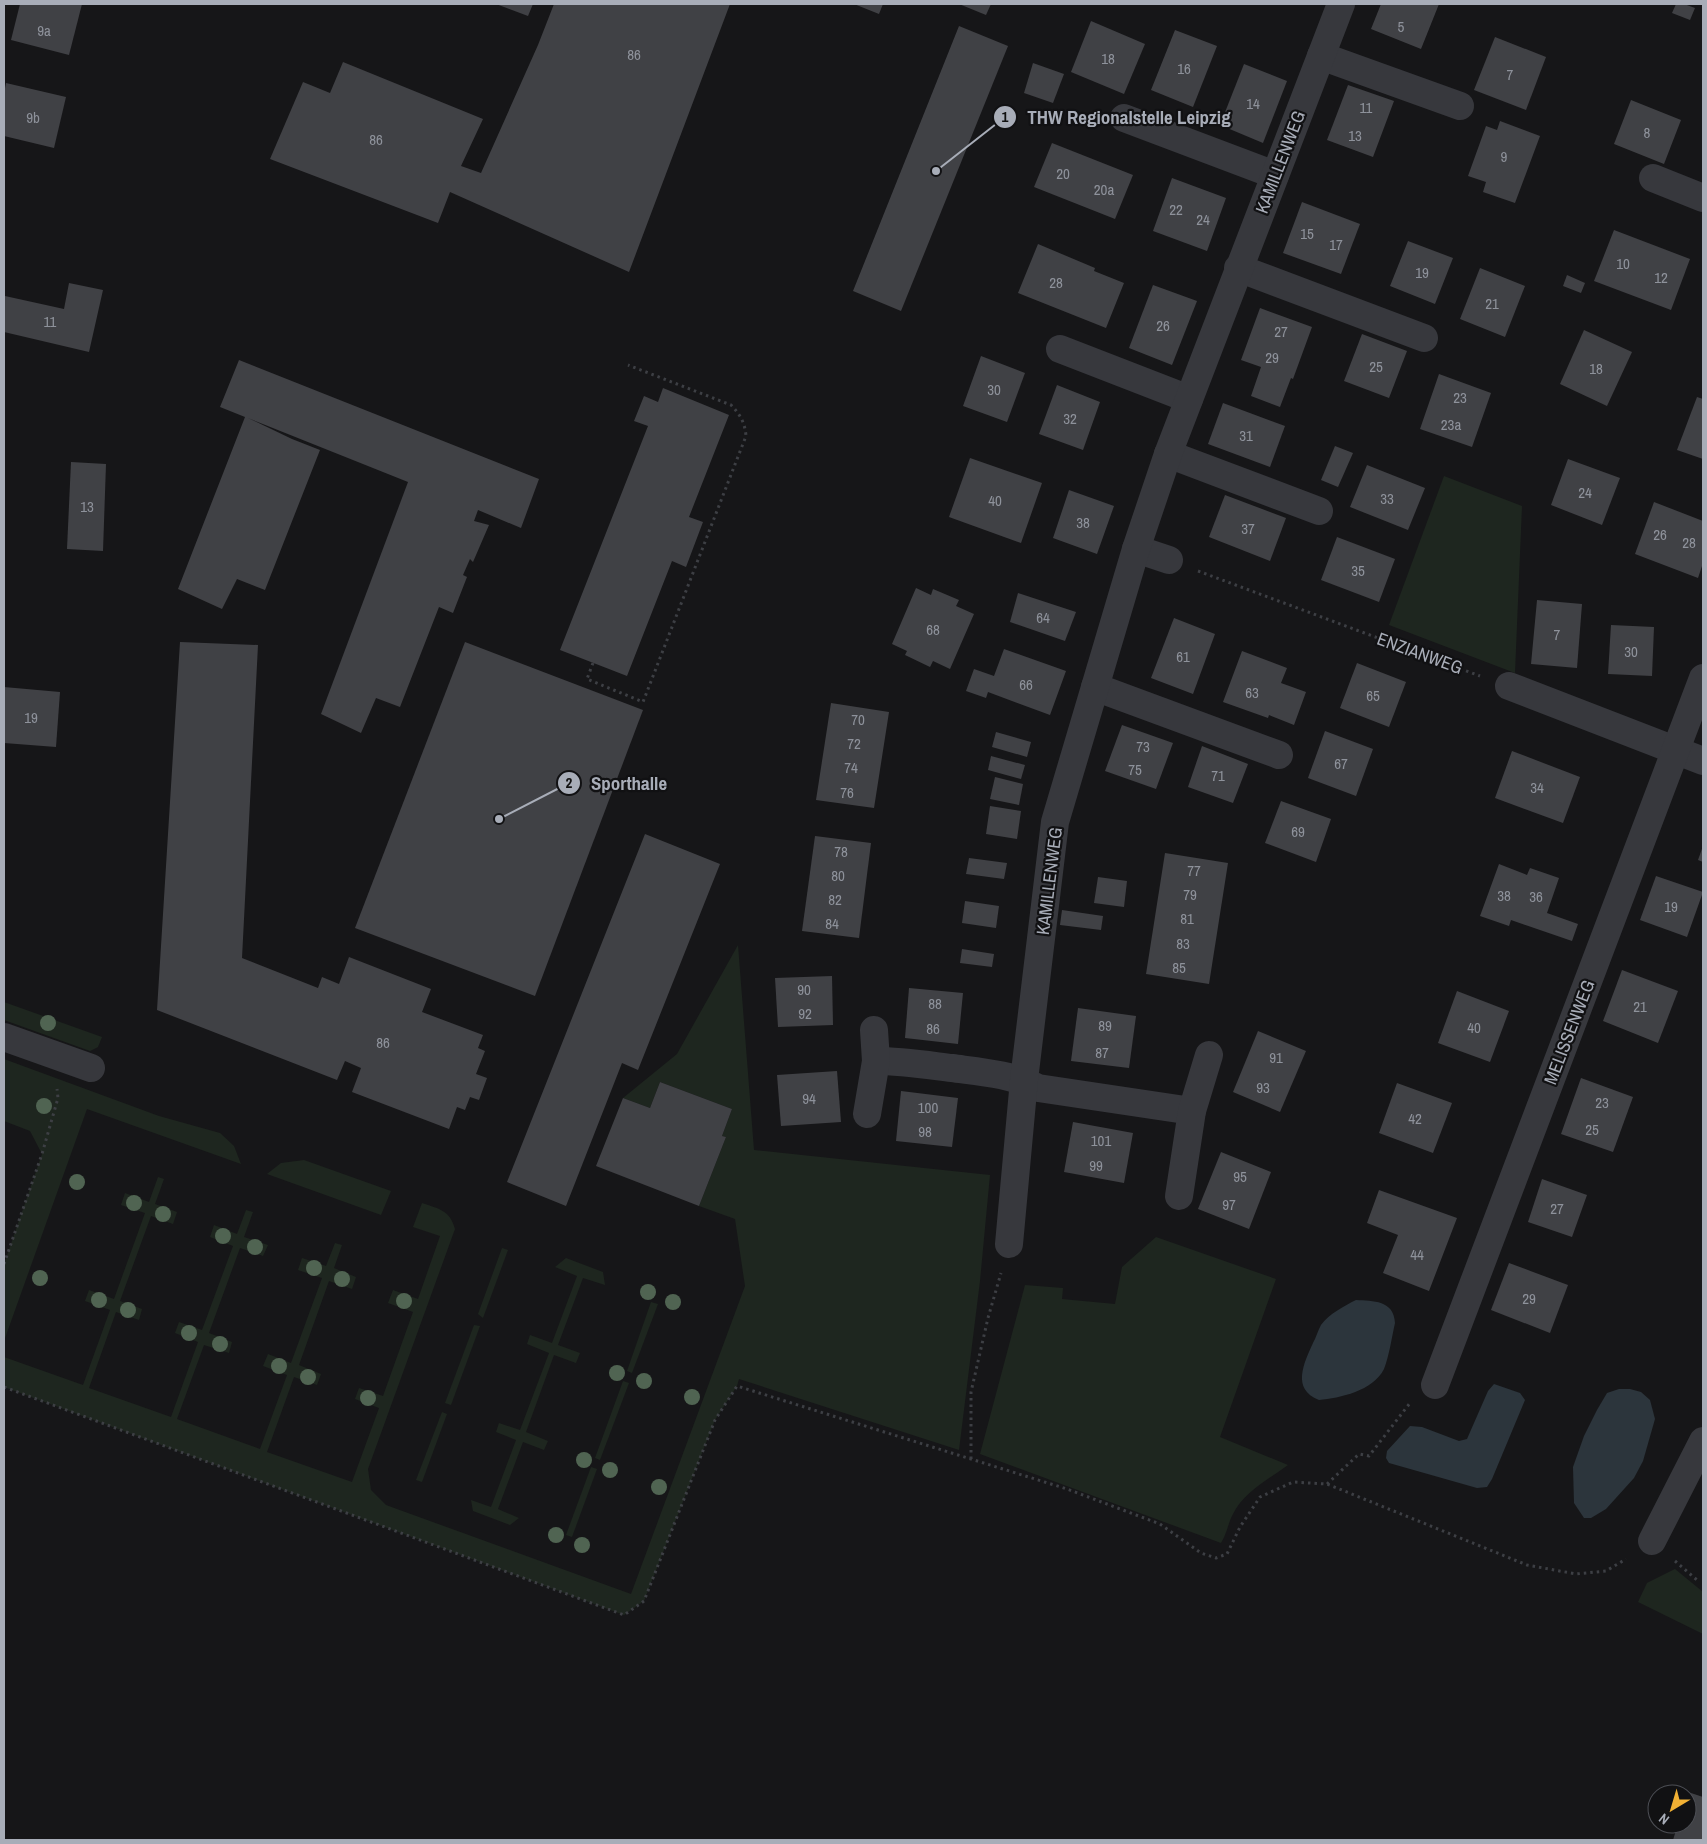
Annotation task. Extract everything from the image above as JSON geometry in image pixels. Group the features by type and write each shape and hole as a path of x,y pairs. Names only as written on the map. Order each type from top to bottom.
{"street":[{"name":"KAMILLENWEG","path":"1010,1244 1024,1080 1055,822 1136,549 1168,454 1341,4"},
{"path":"1321,56 1460,106"},
{"path":"1124,118 1275,175"},
{"path":"1653,178 1703,198"},
{"path":"1238,268 1424,338"},
{"path":"1060,349 1189,399"},
{"path":"1168,454 1319,510"},
{"path":"1136,549 1169,560"},
{"name":"MELISSENWEG","path":"1435,1385 1703,678"},
{"path":"1509,686 1703,761"},
{"path":"1095,687 1279,754"},
{"path":"867,1114 876,1060 874,1030"},
{"path":"4,1037 91,1068"},
{"path":"1179,1196 1192,1111 1209,1055"},
{"path":"876,1060 900,1061 999,1074 1024,1080 1038,1088 1192,1111"},
{"path":"1652,1541 1703,1441"}],"path":[{"path":"594,663 587,679 643,702 746,436 745,426 739,413 731,405 628,366"},
{"name":"ENZIANWEG","path":"1169,560 1509,686"},
{"path":"4,1264 42,1154 58,1098 50,1054"},
{"path":"971,1459 970,1392 988,1318 1010,1244"},
{"path":"1327,1484 1359,1454 1369,1456 1415,1396 1435,1385"},
{"path":"4,1387 624,1615 644,1601 715,1420 737,1386 1067,1488 1160,1524 1201,1553 1216,1558 1227,1554 1240,1527 1260,1497 1292,1482 1327,1484 1528,1566 1576,1574 1606,1571 1652,1541 1697,1580"}],"shaded area":[{"path":"1444,476 1522,506 1515,673 1389,625"},
{"path":"738,945 754,1150 990,1175 980,1281 959,1450 739,1379 737,1386 715,1420 644,1601 624,1615 4,1387 4,1357 83,1385 110,1310 85,1301 89,1290 114,1299 145,1213 121,1205 125,1193 149,1202 158,1177 164,1179 155,1204 177,1212 173,1224 151,1216 120,1301 142,1309 139,1320 116,1312 89,1388 171,1417 198,1342 175,1333 179,1322 202,1330 233,1246 210,1237 214,1225 237,1234 246,1210 253,1212 244,1237 268,1245 263,1256 240,1248 209,1333 232,1342 229,1353 204,1345 177,1419 260,1449 287,1375 263,1366 268,1354 291,1363 322,1278 298,1270 302,1258 326,1266 335,1243 342,1245 334,1268 356,1277 352,1289 329,1281 299,1365 321,1374 317,1385 294,1377 267,1452 352,1482 379,1408 355,1399 359,1388 383,1396 413,1312 388,1303 393,1290 418,1299 440,1236 413,1227 422,1203 447,1214 455,1229 368,1469 371,1490 386,1505 631,1594 745,1286 735,1219 699,1206 726,1137 722,1136 732,1109 660,1082 650,1108 623,1098 677,1054"},
{"path":"4,1002 102,1037 98,1047 90,1051 4,1020"},
{"path":"4,1059 159,1116 220,1133 234,1146 241,1164 87,1109 4,1341 4,1264 42,1154 30,1131 4,1121"},
{"path":"304,1160 391,1191 381,1215 267,1174 281,1163"},
{"path":"1156,1237 1276,1279 1220,1437 1288,1465 1258,1486 1244,1499 1233,1514 1221,1543 980,1454 1025,1285 1063,1288 1062,1299 1115,1304 1122,1267"},
{"path":"502,1248 508,1250 483,1318 478,1314"},
{"path":"566,1258 603,1272 605,1285 583,1278 558,1345 580,1353 576,1363 554,1355 526,1432 548,1441 544,1450 523,1442 498,1509 519,1518 510,1525 473,1511 471,1500 491,1507 516,1440 496,1432 499,1423 520,1430 549,1353 527,1344 530,1335 552,1343 577,1276 555,1267"},
{"path":"1356,1300 1382,1303 1394,1315 1395,1323 1384,1369 1379,1377 1364,1388 1346,1395 1319,1400 1310,1395 1302,1382 1306,1359 1324,1321"},
{"path":"651,1302 658,1304 632,1373 627,1371"},
{"path":"474,1325 480,1326 451,1405 445,1403"},
{"path":"623,1381 629,1383 600,1460 595,1458"},
{"path":"1494,1384 1520,1393 1525,1400 1487,1487 1477,1488 1389,1463 1386,1458 1387,1451 1410,1426 1422,1427 1459,1441 1467,1439 1488,1391"},
{"path":"1619,1389 1641,1392 1650,1400 1655,1419 1643,1461 1634,1478 1606,1509 1591,1518 1584,1518 1574,1503 1573,1467 1584,1436 1607,1393"},
{"path":"442,1412 447,1414 422,1482 416,1480"},
{"path":"591,1467 597,1469 572,1537 566,1535"},
{"path":"1675,1569 1703,1592 1703,1634 1638,1602 1647,1583"}],"building":[{"path":"20,4 82,4 69,55 11,40"},
{"path":"496,4 533,4 528,16"},
{"path":"554,4 730,4 629,272 450,192 438,223 270,159 303,82 330,93 343,62 483,119 461,166 481,173 538,45"},
{"path":"854,4 883,4 879,14"},
{"path":"959,4 991,4 986,15"},
{"path":"1381,4 1439,4 1421,49 1371,29"},
{"path":"1676,4 1684,4 1695,8 1690,20 1672,13"},
{"path":"1091,21 1145,44 1124,94 1071,72"},
{"path":"959,26 1008,46 901,311 853,291"},
{"path":"1175,30 1217,46 1193,107 1151,90"},
{"path":"1495,37 1546,57 1526,110 1474,90"},
{"path":"1033,63 1064,74 1053,103 1024,93"},
{"path":"1244,64 1287,81 1263,143 1220,125"},
{"path":"6,83 66,97 54,148 4,136 4,94"},
{"path":"1348,85 1394,101 1373,157 1327,140"},
{"path":"1631,100 1681,120 1664,164 1614,144"},
{"path":"1500,121 1540,136 1515,203 1483,192 1486,182 1468,176 1486,126 1497,130"},
{"path":"1052,143 1133,175 1115,219 1034,187"},
{"path":"1172,178 1226,198 1207,251 1153,231"},
{"path":"1302,202 1360,224 1341,274 1283,253"},
{"path":"1614,230 1690,259 1671,310 1594,281"},
{"path":"1408,241 1453,258 1435,304 1390,286"},
{"path":"1038,244 1095,268 1094,271 1124,283 1106,328 1018,293"},
{"path":"1480,268 1525,286 1505,337 1460,319"},
{"path":"1567,275 1585,283 1581,293 1563,286"},
{"path":"69,283 103,290 89,352 4,332 5,296 64,309"},
{"path":"1153,285 1197,301 1172,365 1129,348"},
{"path":"1260,308 1312,327 1293,379 1291,378 1280,407 1251,396 1261,367 1241,360"},
{"path":"1584,330 1632,352 1607,406 1560,384"},
{"path":"1362,334 1407,351 1389,398 1344,381"},
{"path":"981,356 1025,373 1007,422 963,406"},
{"path":"239,360 539,479 521,528 478,510 474,521 489,525 473,562 470,559 463,575 467,577 453,613 439,607 400,707 376,698 361,733 321,714 408,482 248,418 320,450 265,590 237,579 222,609 178,589 245,417 220,407"},
{"path":"1439,374 1491,393 1472,447 1420,429"},
{"path":"1057,385 1100,402 1083,450 1039,434"},
{"path":"663,388 729,415 689,517 703,522 686,567 672,561 627,676 560,650 648,426 634,421 644,396 658,402"},
{"path":"1697,397 1703,399 1703,459 1677,450"},
{"path":"1223,403 1285,426 1270,467 1208,444"},
{"path":"1335,446 1353,453 1338,487 1321,480"},
{"path":"970,458 1042,483 1021,543 949,517"},
{"path":"1568,459 1620,478 1602,525 1551,505"},
{"path":"71,462 106,464 103,551 67,549"},
{"path":"1367,465 1425,488 1408,530 1350,507"},
{"path":"1069,490 1114,506 1097,554 1053,538"},
{"path":"1225,495 1286,518 1270,561 1209,537"},
{"path":"1654,502 1703,521 1703,563 1698,578 1635,554"},
{"path":"1337,537 1395,559 1379,602 1321,580"},
{"path":"916,588 931,595 933,589 959,600 956,606 974,614 950,669 933,661 930,667 905,655 907,651 892,644"},
{"path":"1018,593 1076,612 1065,641 1010,622"},
{"path":"1537,600 1582,604 1577,668 1531,664"},
{"path":"1174,618 1215,634 1193,694 1151,678"},
{"path":"1611,625 1654,627 1652,676 1608,674"},
{"path":"180,642 258,645 242,958 318,988 322,977 339,984 349,957 431,989 422,1012 483,1035 478,1048 485,1051 476,1074 487,1078 479,1100 470,1097 465,1110 457,1107 449,1129 352,1092 361,1068 345,1061 337,1080 157,1010"},
{"path":"465,642 643,710 535,996 355,928"},
{"path":"1004,649 1066,671 1050,715 988,692 986,698 966,691 974,669 994,676"},
{"path":"1242,651 1287,668 1281,683 1306,692 1294,725 1269,715 1268,718 1223,702"},
{"path":"1357,663 1406,682 1389,727 1340,708"},
{"path":"4,687 60,692 56,747 4,743"},
{"path":"831,703 889,712 874,808 816,800"},
{"path":"1122,725 1173,743 1156,789 1105,771"},
{"path":"1325,731 1373,749 1356,796 1308,778"},
{"path":"996,732 1031,742 1027,757 992,747"},
{"path":"1202,746 1248,764 1233,803 1188,787"},
{"path":"1512,751 1580,777 1563,823 1495,798"},
{"path":"991,756 1025,765 1021,779 988,770"},
{"path":"995,777 1023,784 1019,805 990,799"},
{"path":"1281,801 1331,819 1316,862 1265,843"},
{"path":"990,806 1021,811 1017,839 986,834"},
{"path":"645,834 720,864 638,1070 622,1063 566,1206 507,1182"},
{"path":"815,836 871,843 859,938 802,931"},
{"path":"1703,846 1703,862 1698,860"},
{"path":"1165,853 1228,863 1209,984 1146,974"},
{"path":"969,858 1007,863 1004,879 966,874"},
{"path":"1499,864 1527,875 1530,868 1559,878 1547,913 1578,924 1572,941 1511,920 1509,926 1480,916"},
{"path":"1656,876 1703,892 1687,937 1640,920"},
{"path":"1098,877 1127,881 1124,907 1094,903"},
{"path":"965,901 999,906 996,928 962,923"},
{"path":"1062,910 1103,916 1101,930 1060,925"},
{"path":"962,949 994,954 992,967 960,963"},
{"path":"1622,970 1678,991 1658,1043 1603,1021"},
{"path":"832,976 833,1025 778,1027 775,978"},
{"path":"909,988 963,993 958,1044 905,1038"},
{"path":"1457,991 1509,1011 1490,1062 1438,1043"},
{"path":"1078,1008 1136,1016 1129,1068 1071,1061"},
{"path":"1258,1031 1306,1051 1280,1112 1233,1092"},
{"path":"837,1071 841,1122 781,1126 777,1075"},
{"path":"1581,1078 1633,1097 1613,1152 1561,1134"},
{"path":"660,1082 732,1109 722,1136 726,1137 699,1206 596,1166 623,1098 650,1108"},
{"path":"1397,1083 1452,1103 1433,1153 1379,1133"},
{"path":"901,1091 958,1098 952,1147 896,1141"},
{"path":"1073,1122 1133,1133 1124,1183 1064,1172"},
{"path":"1221,1152 1271,1172 1249,1229 1198,1209"},
{"path":"1542,1179 1587,1195 1572,1237 1528,1222"},
{"path":"1379,1190 1457,1218 1429,1291 1383,1273 1398,1235 1367,1223"},
{"path":"1509,1263 1568,1285 1550,1333 1491,1310"},
{"path":"1697,1795 1703,1797 1703,1840 1673,1840 1675,1834 1697,1834"}],"place":[{"name":"THW Regionalstelle Leipzig","path":"936,171"},
{"name":"Sporthalle","path":"499,819"}]}
